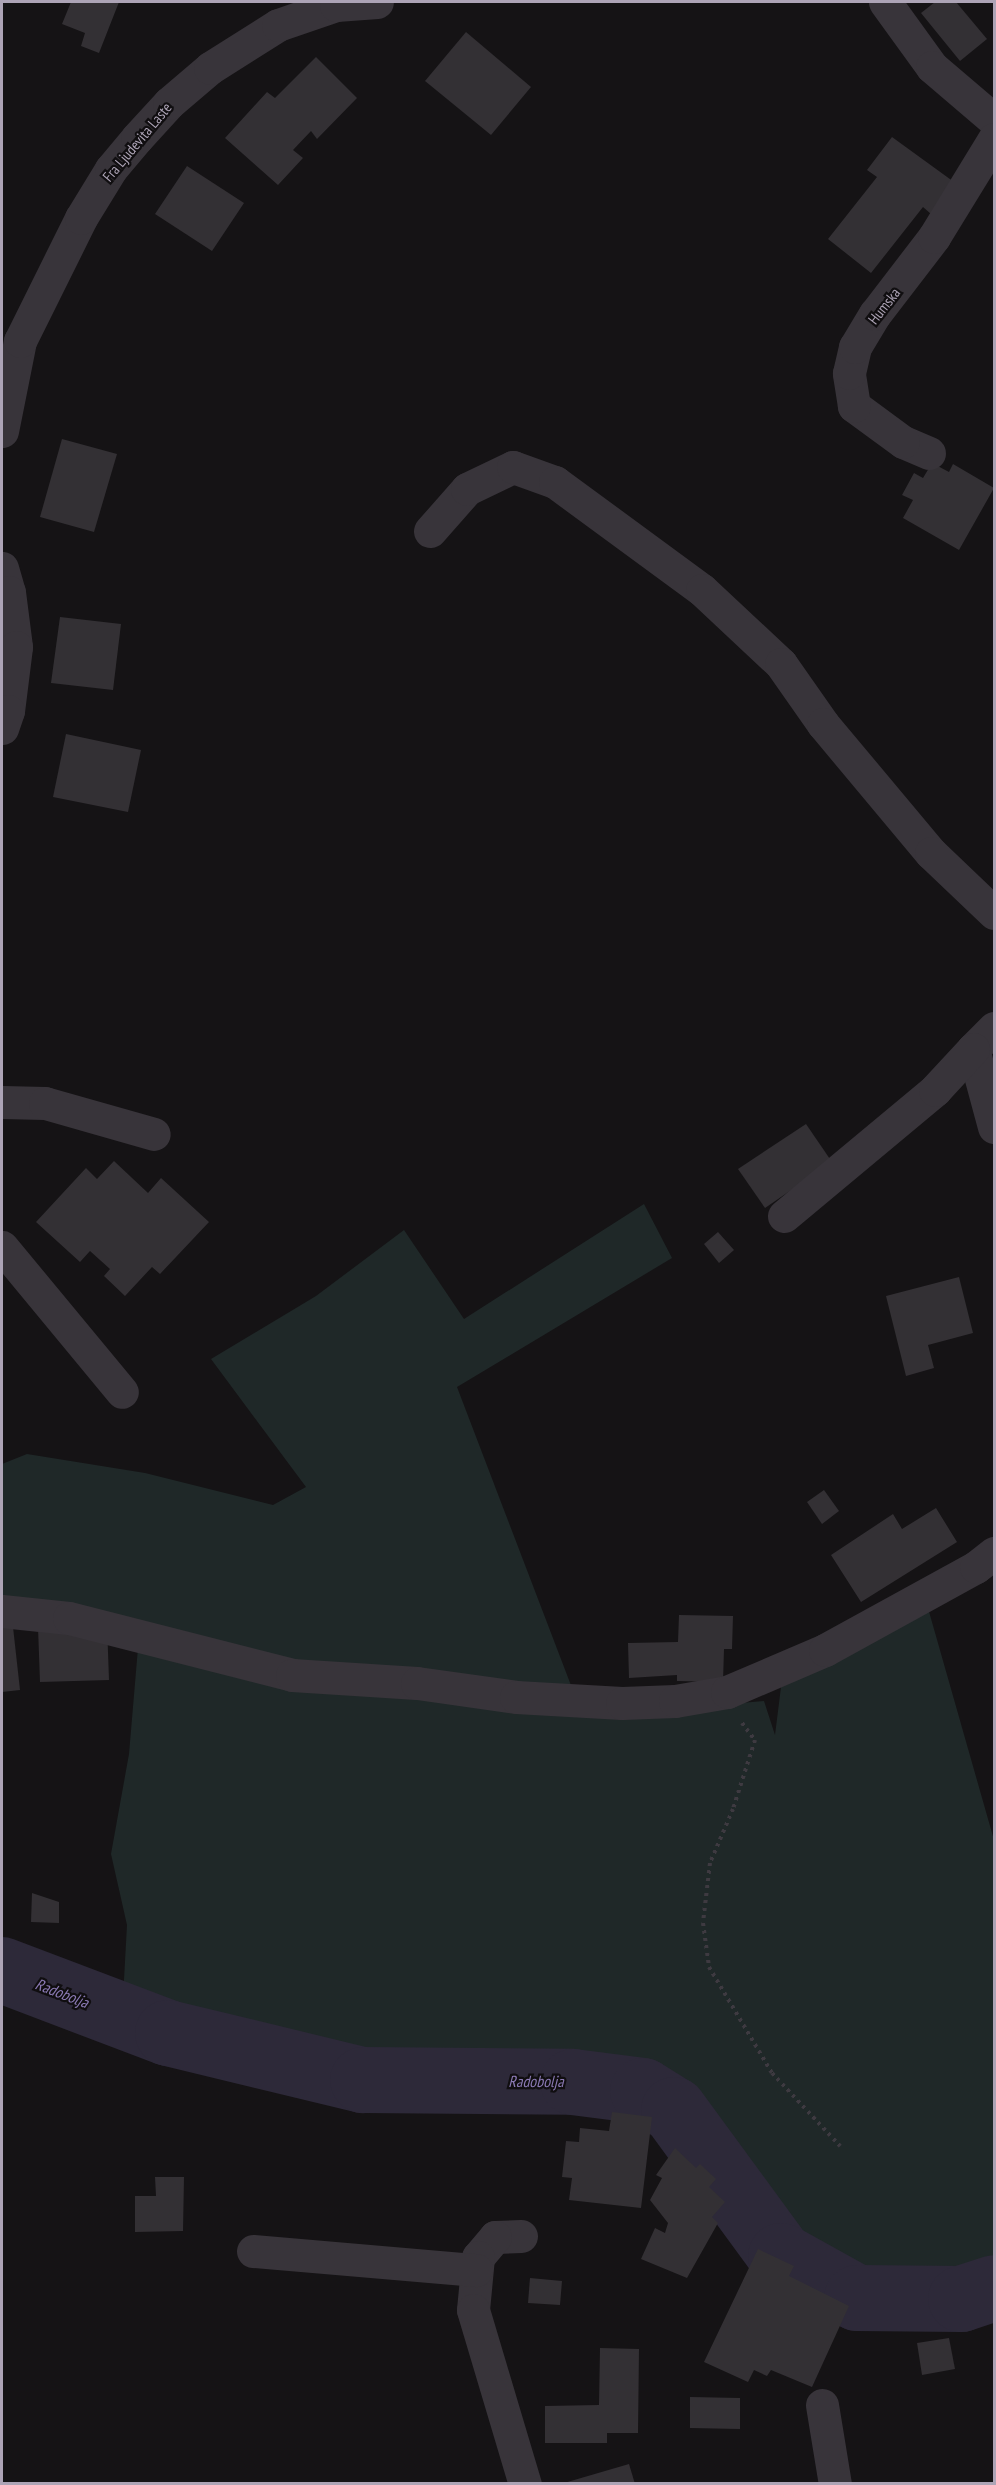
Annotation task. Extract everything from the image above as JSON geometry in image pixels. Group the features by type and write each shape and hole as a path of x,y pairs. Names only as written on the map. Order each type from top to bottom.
{"street":[{"name":"Fra Ljudevita Laste","path":"2,430 20,341 81,218 111,169 137,138 210,68 278,25 336,5 377,2"},
{"path":"885,2 932,67 994,120"},
{"name":"Humska","path":"929,453 903,442 854,406 849,373 855,347 875,314 934,237 994,139"},
{"path":"430,531 467,489 513,468 555,482 702,590 781,664 823,724 931,853 994,913"},
{"path":"2,568 9,592 16,647 4,716"},
{"path":"984,1038 994,1127"},
{"path":"784,1216 935,1090 984,1038"},
{"path":"2,1101 45,1103 154,1134"},
{"path":"2,1247 123,1392"},
{"path":"2,1611 69,1618 292,1675 417,1683 516,1697 622,1703 675,1701 720,1694 825,1650 976,1567 994,1553"},
{"path":"521,2236 495,2237 478,2257 473,2310 525,2484"},
{"path":"253,2251 462,2266 476,2270"},
{"path":"822,2405 835,2484"}],"path":[{"path":"720,1694 755,1740 733,1809 710,1863 703,1923 709,1967 772,2073 840,2146"}],"shaded area":[{"path":"644,1204 672,1258 457,1387 577,1701 657,1710 764,1701 775,1735 783,1671 926,1601 994,1840 994,2288 961,2299 857,2298 781,2256 674,2110 643,2091 573,2082 363,2080 168,2033 122,2016 127,1925 111,1854 129,1754 139,1636 2,1611 2,1464 27,1454 145,1473 273,1505 306,1487 211,1359 316,1296 404,1230 464,1319"}],"building":[{"path":"71,2 119,2 99,53 81,46 85,33 62,24"},
{"path":"935,2 956,2 987,39 960,61 921,13"},
{"path":"466,32 531,87 491,135 425,81"},
{"path":"316,57 357,98 317,139 311,131 293,150 303,158 278,185 225,138 267,92 275,98"},
{"path":"892,137 954,182 931,214 923,207 871,273 828,239 877,177 867,170"},
{"path":"187,166 244,203 212,251 155,214"},
{"path":"62,439 117,454 94,532 40,517"},
{"path":"932,463 949,472 953,464 994,488 959,550 903,518 913,500 902,495 914,473 923,478"},
{"path":"60,617 121,624 113,690 51,683"},
{"path":"66,734 141,750 128,812 53,797"},
{"path":"806,1124 832,1162 765,1208 738,1169"},
{"path":"114,1161 148,1193 161,1178 209,1222 160,1274 152,1267 125,1296 104,1276 110,1269 90,1251 80,1262 36,1222 86,1168 97,1179"},
{"path":"718,1232 734,1250 719,1263 704,1244"},
{"path":"959,1277 973,1333 928,1345 934,1368 906,1376 886,1296"},
{"path":"824,1490 839,1511 822,1524 807,1502"},
{"path":"936,1508 957,1542 861,1602 831,1555 893,1514 902,1529"},
{"path":"679,1615 733,1616 732,1649 724,1649 723,1682 677,1681 677,1675 629,1678 628,1643 678,1642"},
{"path":"12,1618 20,1690 2,1692 2,1619"},
{"path":"107,1624 109,1680 40,1682 38,1627"},
{"path":"32,1893 59,1902 59,1923 31,1922"},
{"path":"612,2112 652,2117 641,2208 569,2200 572,2178 562,2177 566,2141 579,2142 580,2128 609,2131"},
{"path":"675,2148 696,2168 700,2164 716,2179 709,2187 725,2202 712,2217 718,2223 687,2278 641,2259 655,2228 665,2233 668,2223 650,2200 662,2178 656,2175"},
{"path":"155,2177 184,2177 183,2231 135,2232 135,2196 156,2196"},
{"path":"758,2249 794,2266 789,2276 849,2306 812,2387 771,2370 767,2376 754,2370 748,2382 704,2362"},
{"path":"530,2278 562,2281 560,2305 528,2303"},
{"path":"949,2338 955,2369 922,2375 917,2343"},
{"path":"600,2348 639,2349 638,2433 607,2433 607,2443 545,2443 545,2406 599,2405"},
{"path":"690,2397 740,2398 740,2429 690,2428"},
{"path":"629,2464 635,2484 564,2484 564,2483"}],"waterway":[{"name":"Radobolja","path":"2,1970 168,2033 363,2080 573,2082 643,2091 674,2110 781,2256 857,2298 961,2299 994,2288"}]}
